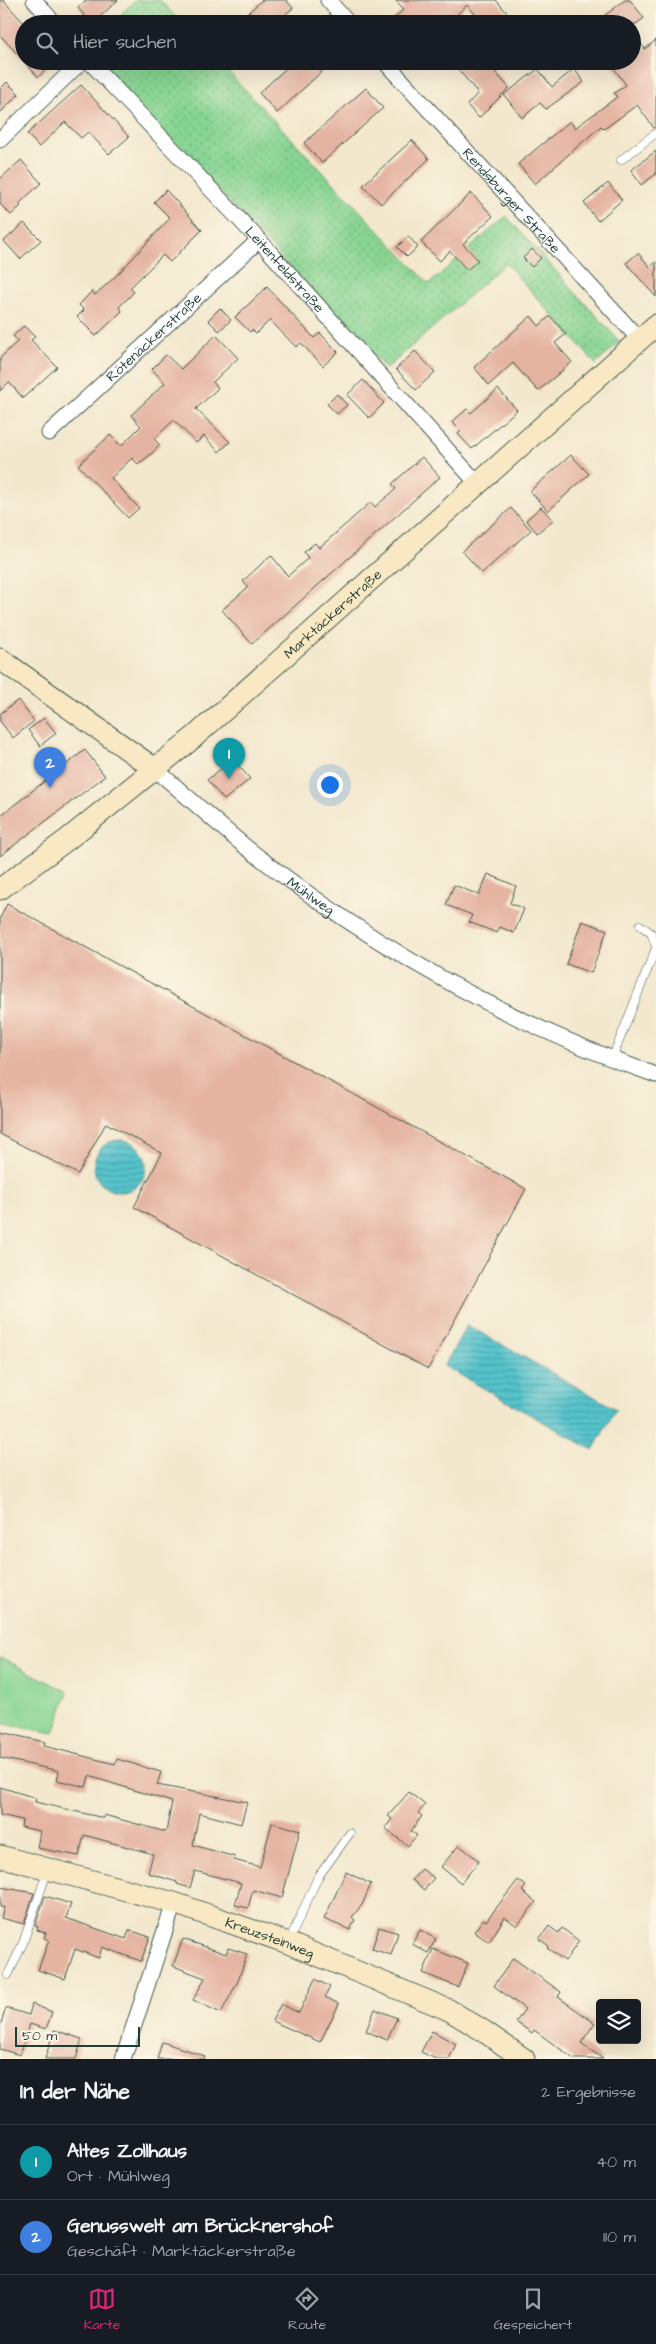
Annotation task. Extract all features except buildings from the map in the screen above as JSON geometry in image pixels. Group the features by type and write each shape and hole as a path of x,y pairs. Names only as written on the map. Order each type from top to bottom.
{"street":[{"path":"34,0 47,15"},
{"path":"328,0 342,15"},
{"path":"0,140 73,70"},
{"name":"Leitenfeldstraße","path":"98,70 259,240 477,482"},
{"name":"Rendsburger Straße","path":"392,70 639,340"},
{"name":"Rötenäckerstraße","path":"49,433 259,240"},
{"name":"Marktäckerstraße","path":"0,889 155,769 230,706 477,482 656,325"},
{"name":"Mühlweg","path":"0,659 155,769 247,848 358,927 428,973 501,1012 612,1059 656,1075"},
{"name":"Kreuzsteinweg","path":"0,1856 174,1903 288,1943 449,2010 524,2059"},
{"path":"123,2059 174,1903"}],"lane":[{"path":"621,160 656,133"},
{"path":"612,1059 656,947 651,933 640,925"},
{"path":"288,1943 318,1877 350,1833"},
{"path":"8,1975 23,1943 48,1868"}],"green space":[{"path":"136,0 160,0 174,15 120,15"},
{"path":"105,70 227,70 429,284 506,216 620,342 596,364 506,263 386,369"},
{"path":"0,1657 68,1692 54,1733 0,1723"}],"water":[{"path":"115,1140 125,1140 139,1147 146,1161 146,1171 139,1185 125,1192 115,1192 105,1188 98,1181 94,1171 94,1161 98,1151 105,1144"},
{"path":"467,1325 616,1409 593,1450 444,1366"}],"place":[{"name":"Altes Zollhaus","path":"229,779"},
{"name":"Genusswelt am Brücknershof","path":"50,788"}]}
